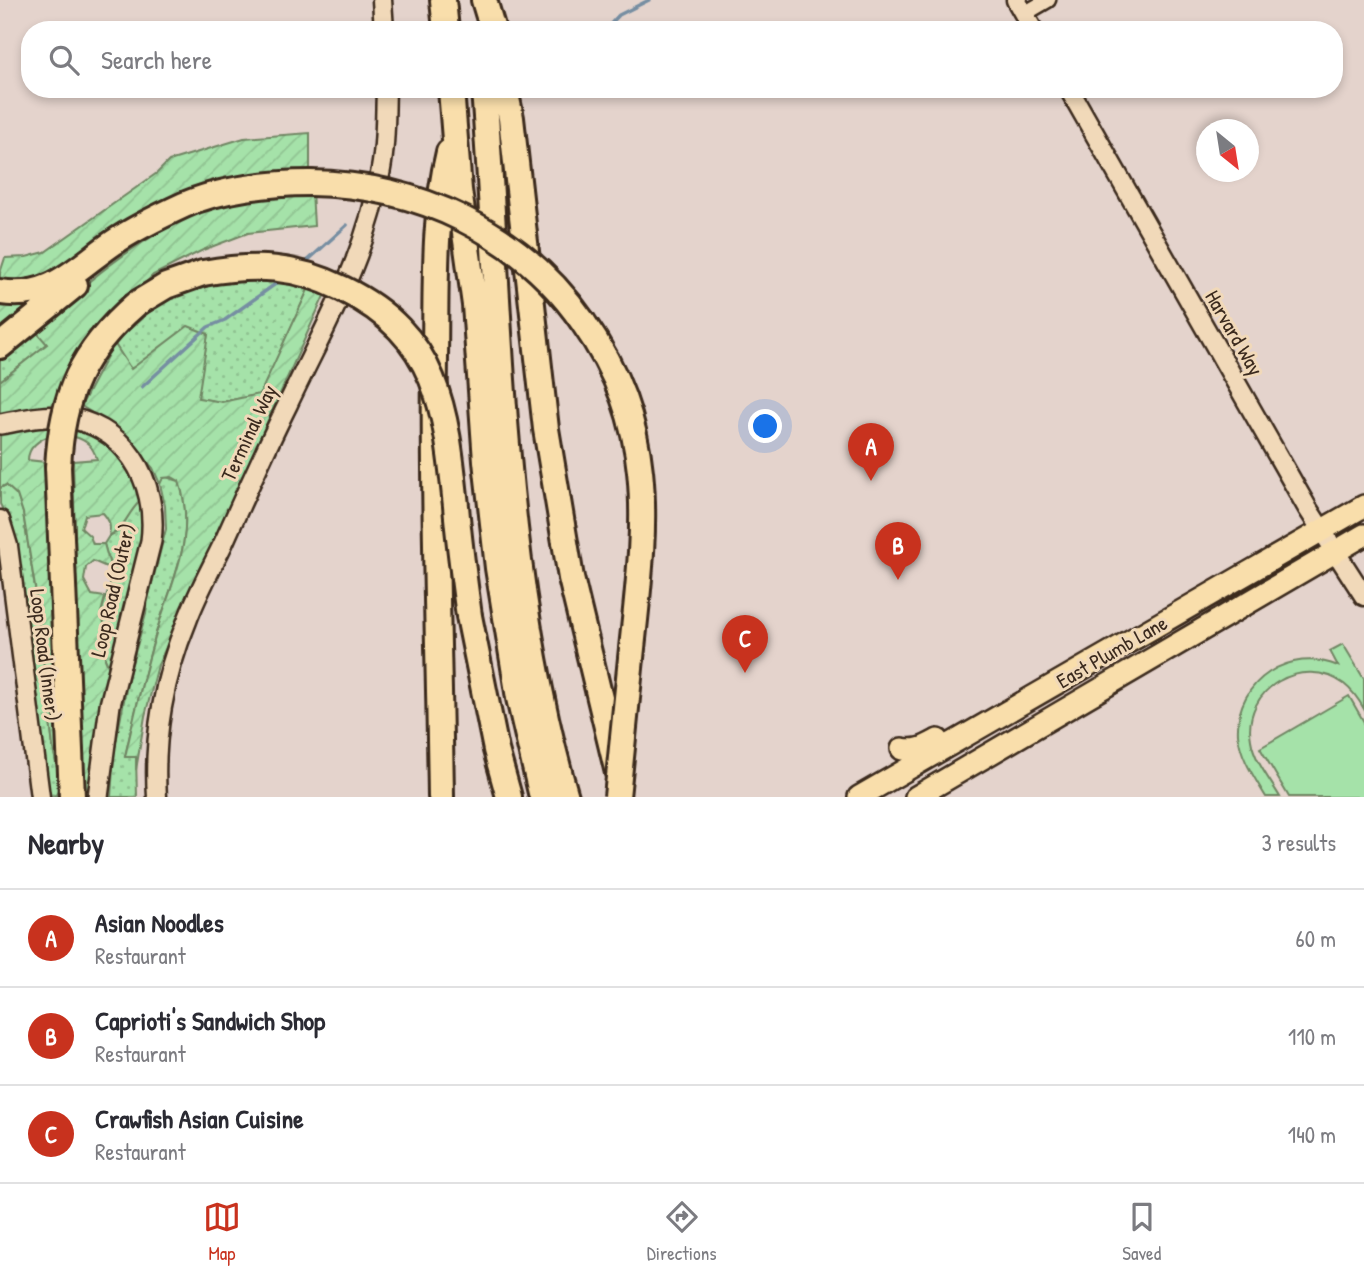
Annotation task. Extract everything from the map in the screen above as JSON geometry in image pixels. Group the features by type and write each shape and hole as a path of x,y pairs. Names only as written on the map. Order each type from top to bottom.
{"highway":[{"path":"443,0 445,21"},
{"path":"475,0 478,21"},
{"path":"484,0 490,21"},
{"path":"452,98 459,190 475,305 495,545 517,687 542,797"},
{"path":"485,98 514,521 537,674 555,760 566,797"},
{"path":"507,98 546,429 571,578 624,797"},
{"path":"441,797 434,503 435,326 441,184 454,131"},
{"path":"0,292 22,293 60,282 113,243 185,205 217,195 286,183 356,185 401,194 451,212 515,250 561,293 583,322 614,374 640,455 644,528 617,797"},
{"path":"0,346 151,222"},
{"path":"72,797 58,467 64,412 72,388 99,341 136,304 166,286 204,273 258,266 311,275 368,302 412,342 425,363 442,403 469,616 496,750 509,797"}],"main road":[{"name":"Loop Road (Outer)","path":"0,424 57,417 90,425 113,438 129,452 141,470 150,497 153,521 151,541 110,705 98,797"},
{"name":"East Plumb Lane","path":"859,797 1364,506"},
{"name":"East Plumb Lane","path":"916,797 1364,535"},
{"path":"902,748 911,751 923,749 973,720 1007,712"},
{"path":"900,797 913,789 914,778 910,769"}],"street":[{"path":"382,0 383,21"},
{"path":"1020,7 1048,0"},
{"name":"Terminal Way","path":"157,797 157,747 164,693 176,650 201,588 287,405 340,302 358,257 381,169 386,98"},
{"name":"Harvard Way","path":"1074,98 1323,531 1364,596"},
{"name":"Loop Road (Inner)","path":"0,520 8,546 40,797"}],"green space":[{"path":"310,133 310,172 237,179 60,275 0,285 0,273 5,258 26,257 45,252 157,173 169,161 244,138"},
{"path":"312,190 314,226 248,233 203,250 153,275 112,318 60,407 40,407 0,416 0,381 47,344 34,329 119,258 166,228 216,206 250,198"},
{"path":"236,275 312,281 261,394 222,402 197,398 208,334 130,369 114,343 156,306 193,286"},
{"path":"312,281 328,287 158,665 145,716 136,770 136,757 125,757 151,652 180,560 184,541 184,502 179,481 172,477 163,478 160,484 153,468 119,429 81,406 114,343 131,369 188,326 208,334 198,398 222,402 260,394"},
{"path":"53,292 0,338 0,299"},
{"path":"34,329 48,344 0,381 0,358"},
{"path":"57,424 54,434 33,446 28,460 54,463 68,797 53,797 57,795 60,784 23,513 17,495 6,485 0,488 0,432"},
{"path":"75,428 101,437 128,463 143,501 135,506 119,529 109,536 109,524 103,513 85,515 81,528 90,536 93,544 104,544 111,569 93,561 86,567 84,580 92,595 105,597 101,613 106,630 105,659 108,666 111,666 91,797 82,797 73,461 97,459 89,445 75,437"},
{"path":"166,477 179,481 184,502 184,541 147,666 125,756 136,757 137,797 111,797 114,753 129,674 166,529 160,484"},
{"path":"6,485 17,495 23,513 35,587 53,747 60,784 56,795 46,797 11,526 0,504 0,488"},
{"path":"143,501 145,529 111,666 108,666 105,659 106,630 101,613 111,581 111,569 104,544 109,536 121,530 129,512"},
{"path":"1343,644 1364,679 1364,709 1344,684 1328,676 1311,673 1294,675 1279,681 1256,705 1251,721 1251,740 1259,762 1280,797 1266,797 1248,767 1239,742 1240,715 1246,698 1256,683 1285,664 1320,661 1338,666 1330,651"},
{"path":"1349,696 1364,722 1364,797 1289,797 1260,748"}],"waterway":[{"path":"613,21 619,15 649,0"},
{"path":"304,264 347,225"},
{"path":"142,387 208,327 225,320 281,280"}],"place":[{"name":"Asian Noodles","path":"871,481"},
{"name":"Caprioti's Sandwich Shop","path":"898,580"},
{"name":"Crawfish Asian Cuisine","path":"745,673"}]}
